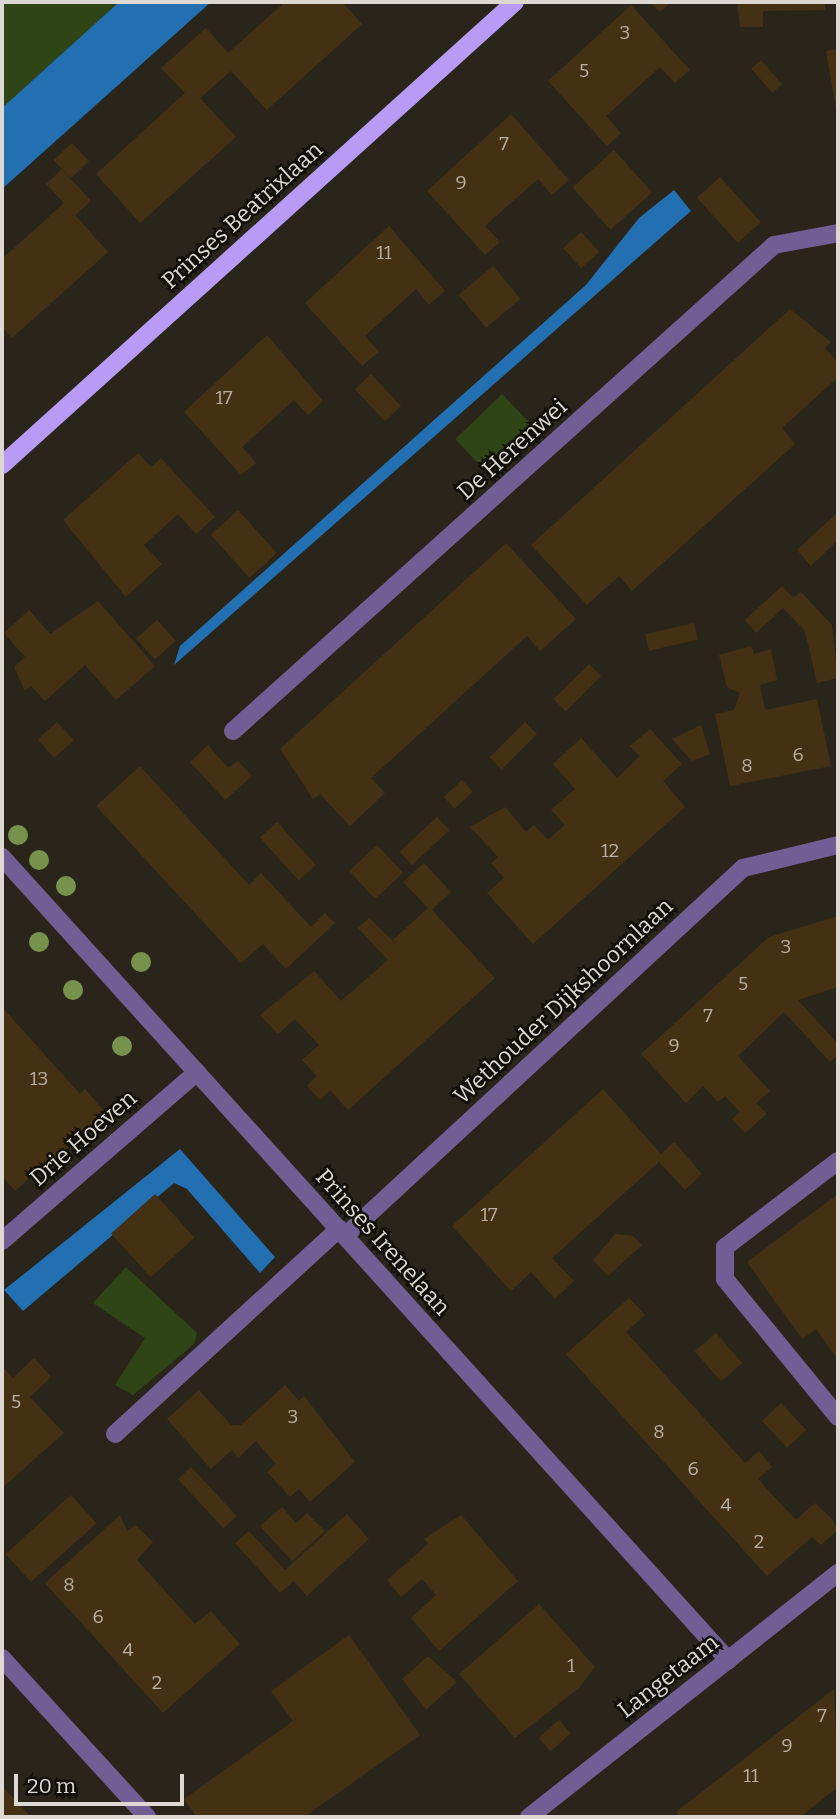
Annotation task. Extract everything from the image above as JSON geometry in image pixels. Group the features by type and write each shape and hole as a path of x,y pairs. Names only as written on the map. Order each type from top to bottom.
{"main road":[{"name":"Prinses Beatrixlaan","path":"2,465 515,2"}],"street":[{"name":"De Herenwei","path":"233,731 774,245 838,233"},
{"name":"Wethouder Dijkshoornlaan","path":"115,1434 743,868 838,845"},
{"name":"Prinses Irenelaan","path":"2,857 728,1660"},
{"name":"Drie Hoeven","path":"2,1241 197,1072"},
{"path":"838,1161 725,1247 725,1279 838,1417"},
{"name":"Langetaam","path":"529,1817 838,1573"},
{"path":"2,1658 147,1817"}],"green space":[{"path":"2,2 119,2 2,108"},
{"path":"502,394 532,425 485,470 455,439"},
{"path":"126,1267 197,1333 194,1344 133,1395 115,1385 145,1338 93,1303"}],"water":[{"path":"119,2 211,2 2,189 2,108"},
{"path":"674,190 691,211 174,665 180,646 586,285 639,218"},
{"path":"180,1149 275,1257 260,1273 187,1189 174,1183 23,1311 4,1290"}],"building":[{"path":"285,2 342,2 362,24 267,110 231,71 200,98 236,137 140,223 96,174 185,93 161,68 206,28 228,53"},
{"path":"650,2 671,2 660,12"},
{"path":"737,2 825,2 825,10 763,11 763,27 740,27"},
{"path":"631,5 690,70 675,83 660,67 606,116 621,133 607,146 548,81"},
{"path":"838,49 838,114 837,114 826,51"},
{"path":"761,60 782,84 772,93 751,69"},
{"path":"511,114 569,180 552,195 538,179 485,226 500,242 485,255 427,191"},
{"path":"72,143 89,161 71,178 54,160"},
{"path":"614,150 652,192 611,230 572,187"},
{"path":"62,169 91,201 75,215 108,252 12,338 2,327 2,259 64,203 46,184"},
{"path":"720,177 761,222 738,243 697,198"},
{"path":"389,226 445,291 429,305 416,289 365,336 379,352 362,366 305,303"},
{"path":"581,232 599,252 581,268 563,248"},
{"path":"493,266 521,299 486,328 459,295"},
{"path":"790,309 831,342 825,348 838,363 838,377 782,428 795,444 632,591 619,576 587,605 531,545"},
{"path":"267,335 323,401 308,415 294,400 242,447 256,463 241,475 184,412"},
{"path":"371,374 401,406 385,421 355,389"},
{"path":"138,453 151,467 161,458 215,517 196,534 178,514 144,545 162,564 126,597 63,520"},
{"path":"238,510 277,553 249,578 211,535"},
{"path":"838,512 838,540 811,566 797,550"},
{"path":"506,543 576,619 540,651 527,636 371,778 385,793 350,826 320,794 313,799 280,749"},
{"path":"782,586 793,598 801,592 832,625 838,678 817,683 805,631 783,608 756,633 745,620"},
{"path":"98,601 155,666 116,700 85,665 45,701 31,686 25,691 14,667 25,657 4,633 29,610 50,634"},
{"path":"157,620 176,641 155,660 136,639"},
{"path":"694,623 698,640 649,651 645,634"},
{"path":"751,646 754,654 771,649 777,680 760,685 765,710 817,699 831,766 730,786 715,714 734,710 740,693 727,687 719,655"},
{"path":"589,664 601,676 566,711 554,699"},
{"path":"57,722 74,741 54,758 38,739"},
{"path":"525,722 537,734 502,769 490,757"},
{"path":"701,725 710,754 692,761 672,739"},
{"path":"650,729 682,764 663,781 685,807 533,944 487,893 504,878 491,863 498,857 470,827 505,807 526,832 534,825 548,840 565,825 551,810 575,789 553,764 581,738 617,778 640,756 630,746"},
{"path":"208,745 228,768 238,761 252,776 225,800 190,762"},
{"path":"140,766 249,885 261,873 311,927 325,913 335,923 286,969 263,944 241,963 96,806"},
{"path":"462,780 473,792 455,809 444,797"},
{"path":"437,817 449,830 412,865 400,852"},
{"path":"277,822 316,865 299,880 260,837"},
{"path":"377,845 403,873 375,899 349,871"},
{"path":"424,863 451,892 432,910 495,978 348,1110 330,1090 320,1100 307,1086 317,1076 302,1060 319,1045 295,1019 278,1034 260,1015 314,971 341,1001 388,960 358,928 369,918 397,945 393,940 428,908 403,882"},
{"path":"838,916 838,987 798,1000 838,1044 838,1055 830,1062 784,1012 738,1056 770,1091 756,1103 767,1114 745,1133 732,1119 740,1112 725,1096 718,1102 703,1086 686,1103 641,1054 769,937"},
{"path":"2,1007 80,1094 85,1089 103,1110 50,1175 36,1172 15,1191 2,1176"},
{"path":"603,1089 661,1154 674,1142 702,1174 685,1190 659,1162 552,1258 574,1281 555,1299 531,1272 511,1291 452,1226"},
{"path":"155,1194 194,1238 151,1277 111,1233"},
{"path":"838,1194 838,1360 816,1329 802,1339 747,1262"},
{"path":"615,1234 633,1236 642,1245 608,1276 593,1260"},
{"path":"629,1298 645,1315 626,1332 745,1463 759,1451 772,1467 758,1479 778,1501 796,1520 815,1503 833,1520 838,1530 821,1545 812,1537 767,1576 566,1354"},
{"path":"716,1333 742,1363 721,1382 695,1351"},
{"path":"34,1358 51,1377 30,1397 64,1433 2,1488 2,1366 13,1378"},
{"path":"285,1385 299,1401 304,1396 355,1462 310,1502 299,1489 290,1497 267,1472 276,1464 256,1441 238,1458 232,1450 211,1469 167,1419 199,1390 231,1425 241,1425"},
{"path":"781,1403 806,1430 787,1448 762,1421"},
{"path":"191,1467 237,1516 224,1528 178,1479"},
{"path":"71,1495 96,1523 31,1582 6,1554"},
{"path":"282,1507 296,1523 307,1513 325,1531 292,1561 260,1526"},
{"path":"347,1514 369,1539 307,1596 294,1581 280,1593 235,1543 249,1531 285,1570"},
{"path":"120,1515 127,1531 135,1525 153,1542 137,1560 195,1624 211,1611 240,1644 163,1713 45,1583"},
{"path":"461,1515 518,1581 439,1651 411,1618 436,1595 422,1579 401,1597 387,1580 428,1544 424,1539"},
{"path":"539,1604 595,1667 579,1688 515,1738 459,1674"},
{"path":"349,1635 420,1735 304,1817 197,1817 184,1799 293,1721 271,1691"},
{"path":"428,1656 457,1682 426,1710 402,1679"},
{"path":"834,1689 838,1787 800,1817 681,1817 676,1812"},
{"path":"559,1720 571,1734 550,1751 539,1738"},
{"path":"2,1786 31,1817 2,1817"}]}
